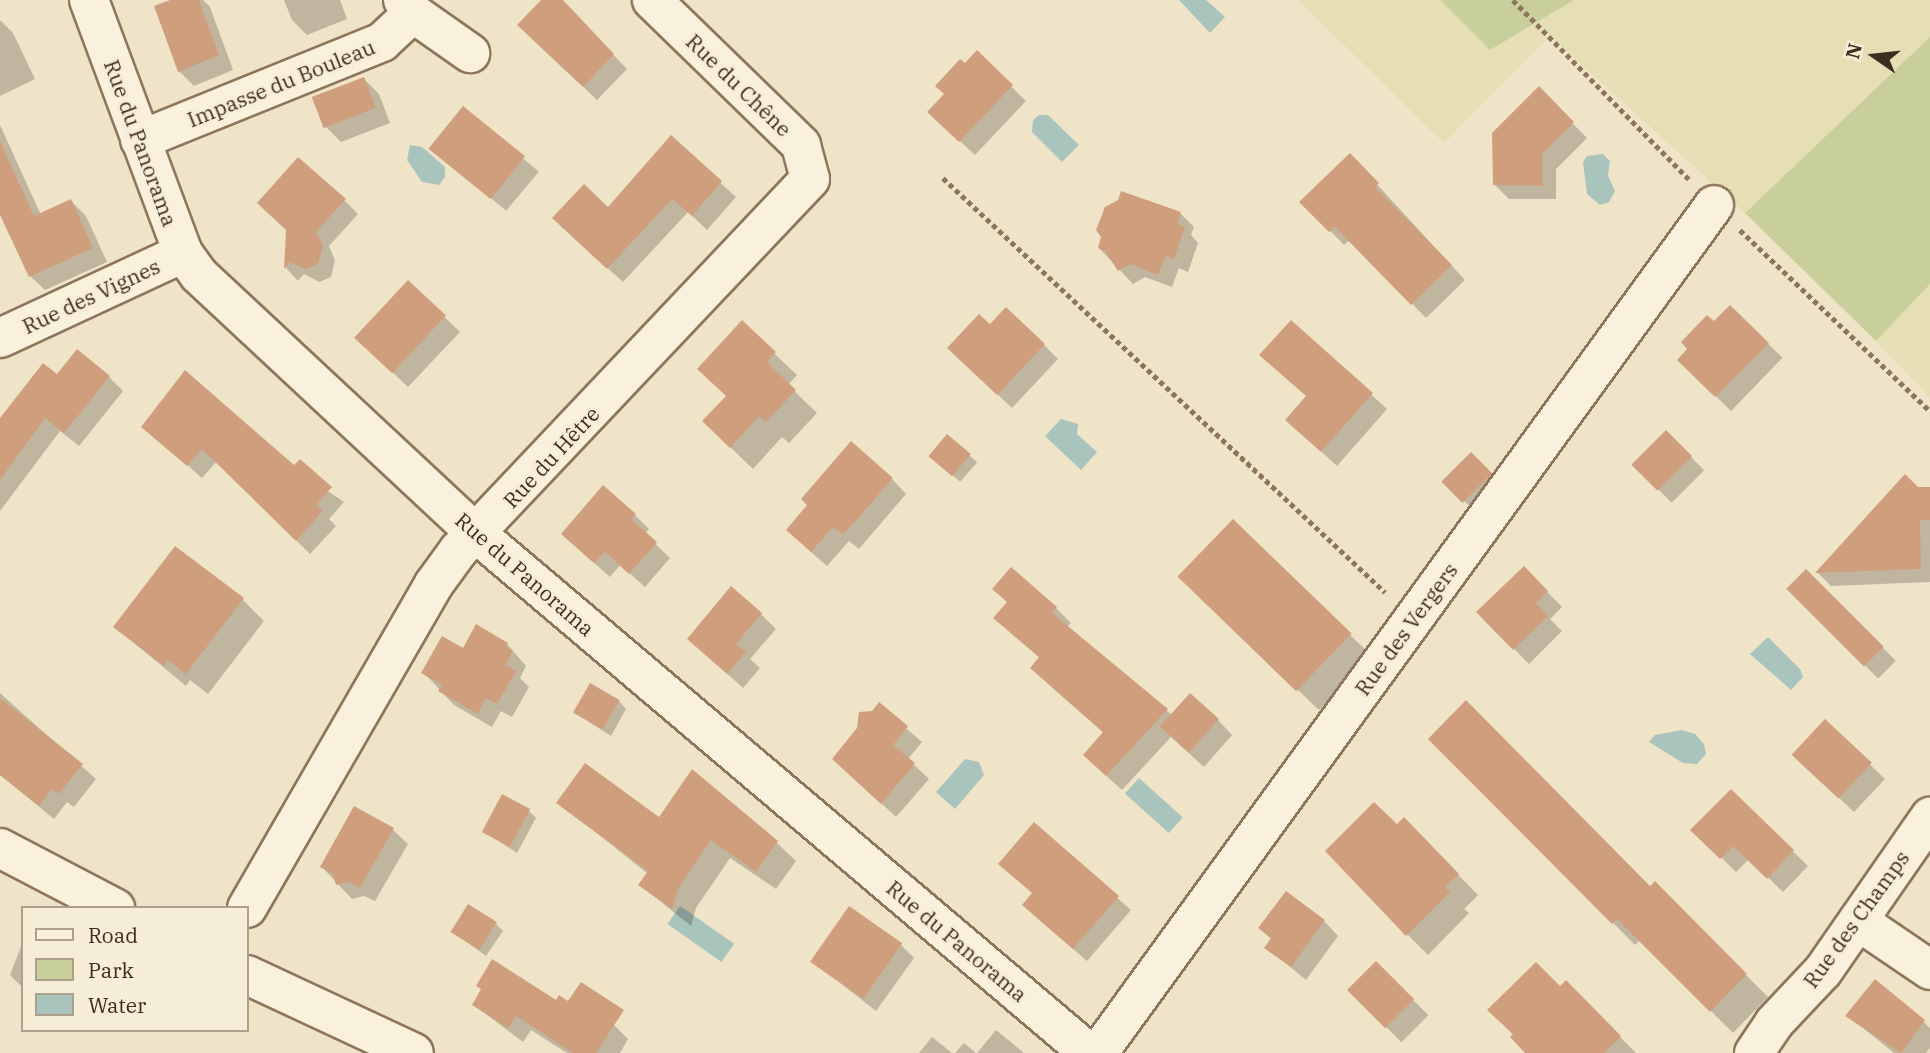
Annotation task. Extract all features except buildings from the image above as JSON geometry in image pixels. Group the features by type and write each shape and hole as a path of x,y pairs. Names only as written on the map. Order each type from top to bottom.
{"street":[{"name":"Rue du Panorama","path":"89,0 183,253 199,275 478,535 1089,1053"},
{"name":"Rue du Chêne","path":"652,0 801,145 810,179"},
{"name":"Impasse du Bouleau","path":"140,140 382,42 408,6 470,53"},
{"name":"Rue du Hêtre","path":"248,906 433,584 458,551 478,535 810,179"},
{"name":"Rue des Vergers","path":"1098,1053 1714,205"},
{"name":"Rue des Vignes","path":"0,338 183,253"},
{"name":"Rue des Champs","path":"1754,1053 1774,1023 1823,971 1930,817"},
{"path":"0,848 111,906"},
{"path":"1858,921 1930,970"},
{"path":"248,975 414,1053"}],"path":[{"path":"1513,0 1714,205 1930,411"},
{"path":"943,178 1414,619"}],"shaded area":[{"path":"1298,0 1440,0 1490,50 1574,0 1930,0 1930,37 1745,213 1550,36 1444,143"},
{"path":"1930,284 1930,397 1876,341"}],"green space":[{"path":"1440,0 1574,0 1490,50"},
{"path":"1930,37 1930,284 1876,341 1745,213"}],"water":[{"path":"1179,0 1206,0 1225,17 1210,33"},
{"path":"1039,115 1048,115 1079,145 1062,162 1032,132 1033,120"},
{"path":"410,145 422,147 445,167 445,177 439,185 422,182 407,160"},
{"path":"1603,154 1610,161 1608,176 1615,191 1609,202 1600,205 1587,194 1583,162 1587,156"},
{"path":"1061,419 1078,424 1077,434 1097,452 1081,470 1045,436"},
{"path":"1768,637 1800,669 1803,677 1791,690 1750,654"},
{"path":"1682,730 1695,734 1704,744 1706,754 1697,764 1683,763 1649,742 1655,735"},
{"path":"965,759 979,762 984,775 955,809 936,792"},
{"path":"1139,778 1183,817 1169,833 1125,794"},
{"path":"680,906 734,944 721,962 667,924"}]}
